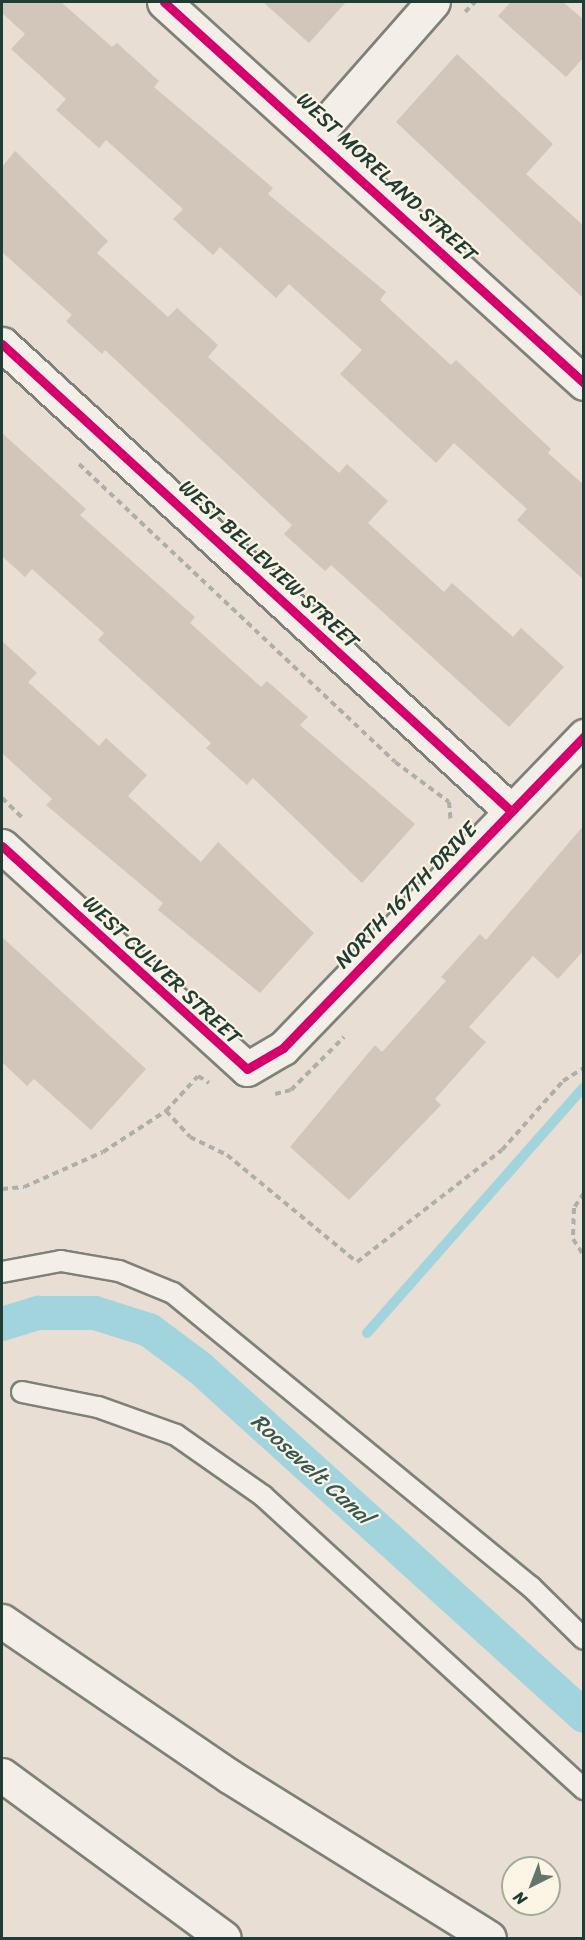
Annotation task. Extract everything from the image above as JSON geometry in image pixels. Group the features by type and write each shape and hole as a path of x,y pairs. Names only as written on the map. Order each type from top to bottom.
{"main road":[{"name":"WEST MORELAND STREET","path":"164,2 316,135 584,383"},
{"path":"316,135 446,10"},
{"name":"WEST BELLEVIEW STREET","path":"2,344 511,811"},
{"name":"NORTH 167TH DRIVE","path":"247,1070 283,1048 584,736"},
{"name":"WEST CULVER STREET","path":"2,846 247,1070"},
{"path":"2,1621 229,1776 489,1938"},
{"path":"2,1775 224,1938"}],"lane":[{"path":"2,1272 61,1261 119,1271 173,1293 531,1587 584,1639"},
{"path":"22,1392 98,1407 176,1435 263,1496 584,1789"}],"path":[{"path":"446,10 475,2"},
{"path":"70,456 396,762 449,802 450,828"},
{"path":"166,1111 190,1137 227,1155 357,1262 451,1184 502,1150 555,1089 584,1068"},
{"path":"2,1190 24,1187 103,1152 166,1111 198,1076"},
{"path":"584,1193 574,1208 573,1239 584,1256"}],"building":[{"path":"2,2 61,2 112,47 117,43 159,81 154,87 273,188 268,194 386,292 380,300 451,365 456,360 551,449 548,453 584,485 584,580 517,520 527,509 454,443 436,463 340,374 362,350 289,284 276,298 220,247 213,255 173,219 183,209 106,140 99,148 56,110 66,99 11,49 25,34 2,13"},
{"path":"263,2 346,2 309,43"},
{"path":"511,2 563,2 584,20 584,57 566,77 498,16"},
{"path":"457,54 553,144 526,174 584,226 584,299 396,122"},
{"path":"15,151 108,241 97,253 168,317 177,308 218,345 208,357 339,473 347,464 388,501 368,523 444,592 452,583 513,637 521,628 564,667 509,727 331,565 325,571 284,534 292,525 105,350 102,354 66,321 72,315 2,252 2,167"},
{"path":"2,433 86,509 80,515 195,617 190,623 261,687 267,681 308,717 300,725 415,824 362,883 253,778 247,785 206,748 211,743 98,640 104,633 32,569 25,577 2,556"},
{"path":"2,641 37,673 28,682 99,746 106,738 147,775 128,796 201,862 218,842 314,933 260,993 158,910 163,903 46,805 52,799 2,753"},
{"path":"584,825 584,950 558,979 533,956 469,1027 486,1042 435,1099 441,1105 349,1200 290,1147 375,1045 382,1052 446,981 441,977 480,934 486,940"},
{"path":"2,937 146,1069 91,1130 34,1079 27,1086 2,1062"}],"waterway":[{"path":"367,1333 584,1087"},
{"name":"Roosevelt Canal","path":"2,1324 39,1313 95,1313 149,1330 200,1368 584,1716"}],"cycle path":[{"path":"164,2 584,383"},
{"path":"2,344 511,811"},
{"path":"2,846 247,1069 283,1048 584,736"}]}
